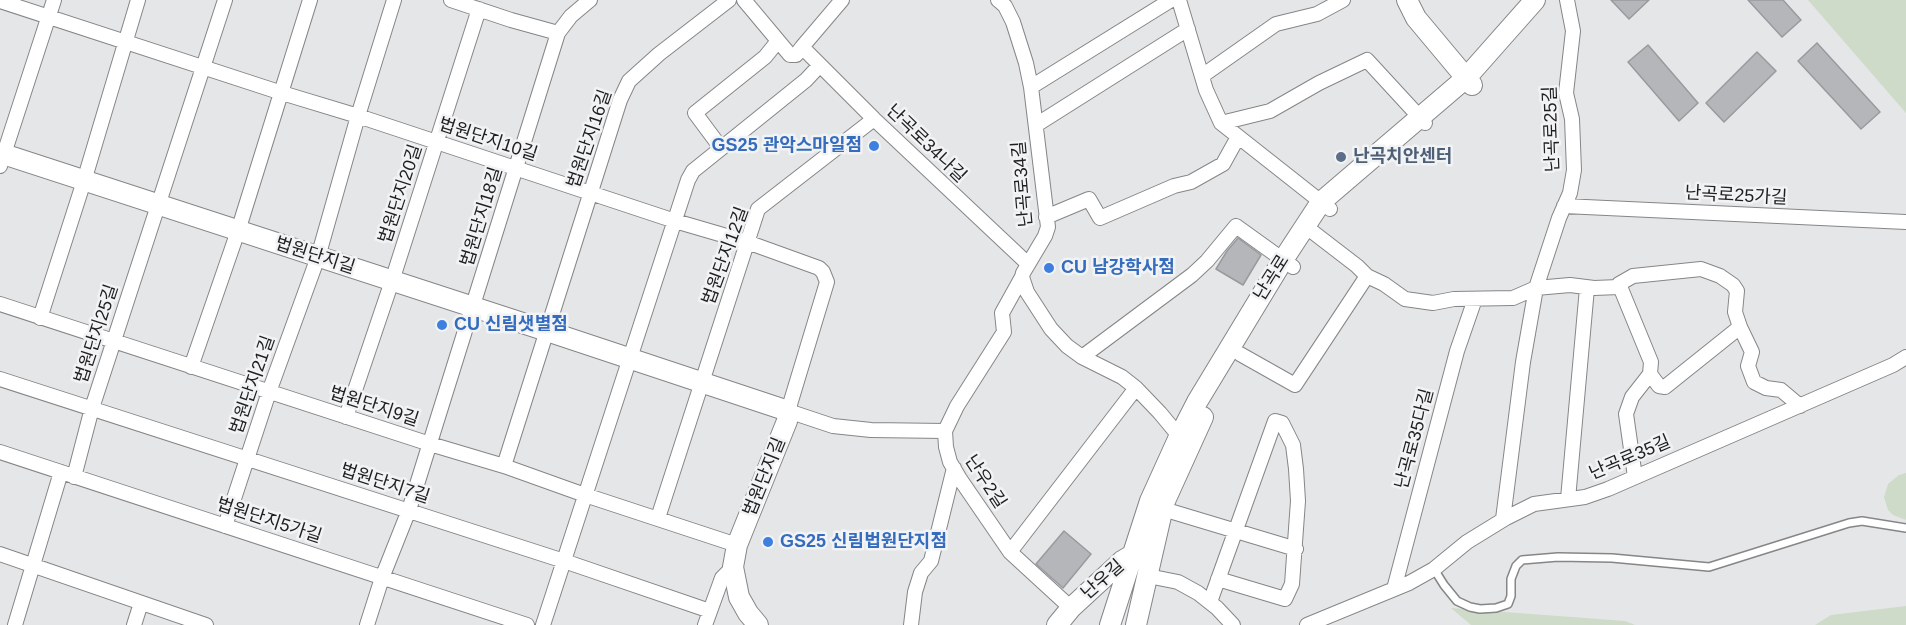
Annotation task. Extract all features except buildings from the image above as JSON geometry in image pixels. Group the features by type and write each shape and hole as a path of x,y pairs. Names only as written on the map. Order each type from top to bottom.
{"street":[{"path":"1,158 54,0"},
{"path":"40,318 138,0"},
{"name":"법원단지25길","path":"15,625 33,566 92,408 225,0"},
{"path":"191,367 238,231 310,0"},
{"name":"법원단지21길","path":"225,526 318,257 394,0"},
{"path":"451,0 558,33"},
{"name":"법원단지18길","path":"368,625 382,578 409,510 558,33 571,16 590,0"},
{"name":"법원단지16길","path":"546,331 628,81 729,0"},
{"path":"744,0 790,55 796,55 841,0"},
{"name":"난곡로34길","path":"945,430 957,406 1004,332 1002,313 1048,227 1026,63 1013,22 1005,6 998,0"},
{"path":"1031,87 1171,0"},
{"path":"1179,0 1206,90 1221,123 1325,206"},
{"path":"1202,76 1276,24 1317,14 1343,0"},
{"path":"1407,0 1416,18 1469,81"},
{"name":"난곡로","path":"1469,81 1535,0"},
{"name":"난곡로","path":"1136,625 1163,509 1197,402 1325,206 1469,81 1551,0"},
{"name":"난곡로25길","path":"1503,519 1523,362 1536,288 1570,193 1574,170 1572,119 1566,93 1573,31 1567,0"},
{"name":"법원단지10길","path":"0,1 675,221 747,242 819,268 827,282 788,411"},
{"name":"법원단지20길","path":"392,281 479,9"},
{"name":"난곡로34길","path":"1036,125 1188,29"},
{"path":"721,148 695,113 765,57 778,41"},
{"name":"난곡로34나길","path":"802,47 874,119 1027,263"},
{"path":"1221,123 1270,111 1319,83 1368,60 1423,122"},
{"path":"543,625 688,180 693,171 806,80 820,65"},
{"name":"법원단지12길","path":"702,383 758,209 874,119"},
{"path":"1046,217 1089,199 1100,218 1174,186 1191,182 1223,164 1238,137"},
{"name":"법원단지길","path":"1,158 159,204 788,411 787,421 737,545 733,567 739,597 758,625"},
{"name":"난곡로25가길","path":"1564,206 1906,222"},
{"path":"1082,357 1192,275 1207,261 1236,226 1288,264"},
{"path":"1310,229 1358,266 1367,276 1384,284 1405,299 1433,303 1454,298 1513,298 1536,288 1570,285 1587,288 1619,287 1619,284 1634,276 1701,269 1720,276 1733,285 1737,291 1735,312 1752,352 1748,366 1754,382 1766,388 1781,390 1800,406"},
{"name":"난곡로","path":"1110,625 1150,501 1184,442 1240,354 1288,264"},
{"path":"1240,354 1294,385 1367,276"},
{"path":"1022,277 1027,292 1051,329 1082,357 1136,388 1184,442"},
{"path":"346,417 392,281"},
{"path":"1619,284 1651,362 1650,374 1632,397 1626,414 1635,477"},
{"path":"1568,499 1587,288"},
{"name":"난곡로35다길","path":"1394,589 1457,351 1475,299"},
{"name":"법원단지9길","path":"0,304 504,466 737,545"},
{"path":"1650,374 1659,386 1665,387 1740,327"},
{"path":"504,466 546,331"},
{"name":"난곡로35길","path":"1307,625 1409,583 1434,569 1467,542 1503,519 1534,504 1585,496 1608,489 1893,365 1906,357"},
{"name":"법원단지7길","path":"0,379 409,510 710,611"},
{"path":"658,518 702,383"},
{"path":"1010,552 1136,388"},
{"path":"788,411 833,426 871,430 945,430"},
{"path":"1210,602 1218,579 1236,531 1275,421 1282,423 1293,446 1298,501 1292,584 1285,599 1218,579"},
{"name":"난우2길","path":"945,430 946,447 954,468 1010,552 1071,608"},
{"name":"법원단지5가길","path":"0,452 527,625"},
{"path":"911,625 915,592 921,573 931,561 954,468"},
{"path":"1163,509 1296,549"},
{"name":"난우길","path":"1057,625 1071,608 1122,561 1155,543"},
{"path":"0,554 206,625"},
{"path":"705,625 722,578 733,567"},
{"path":"1148,576 1178,582 1198,593 1210,602 1226,622"},
{"path":"134,625 141,603"}],"lane":[{"path":"1434,569 1458,601 1480,609 1496,608 1508,604 1511,596 1511,579 1516,566 1522,560 1558,557 1612,558 1709,567 1849,522 1862,521 1906,528"}],"green space":[{"path":"1808,0 1906,0 1906,113"},
{"path":"1906,473 1906,520 1893,515 1888,510 1884,497 1888,484 1899,475"},
{"path":"1906,606 1906,625 1815,625 1831,615"},
{"path":"1451,608 1625,621 1635,625 1471,625"}],"place":[{"name":"GS25 관악스마일점","path":"874,146"},
{"name":"난곡치안센터","path":"1341,157"},
{"name":"CU 남강학사점","path":"1049,268"},
{"name":"CU 신림샛별점","path":"442,325"},
{"name":"GS25 신림법원단지점","path":"768,542"}]}
